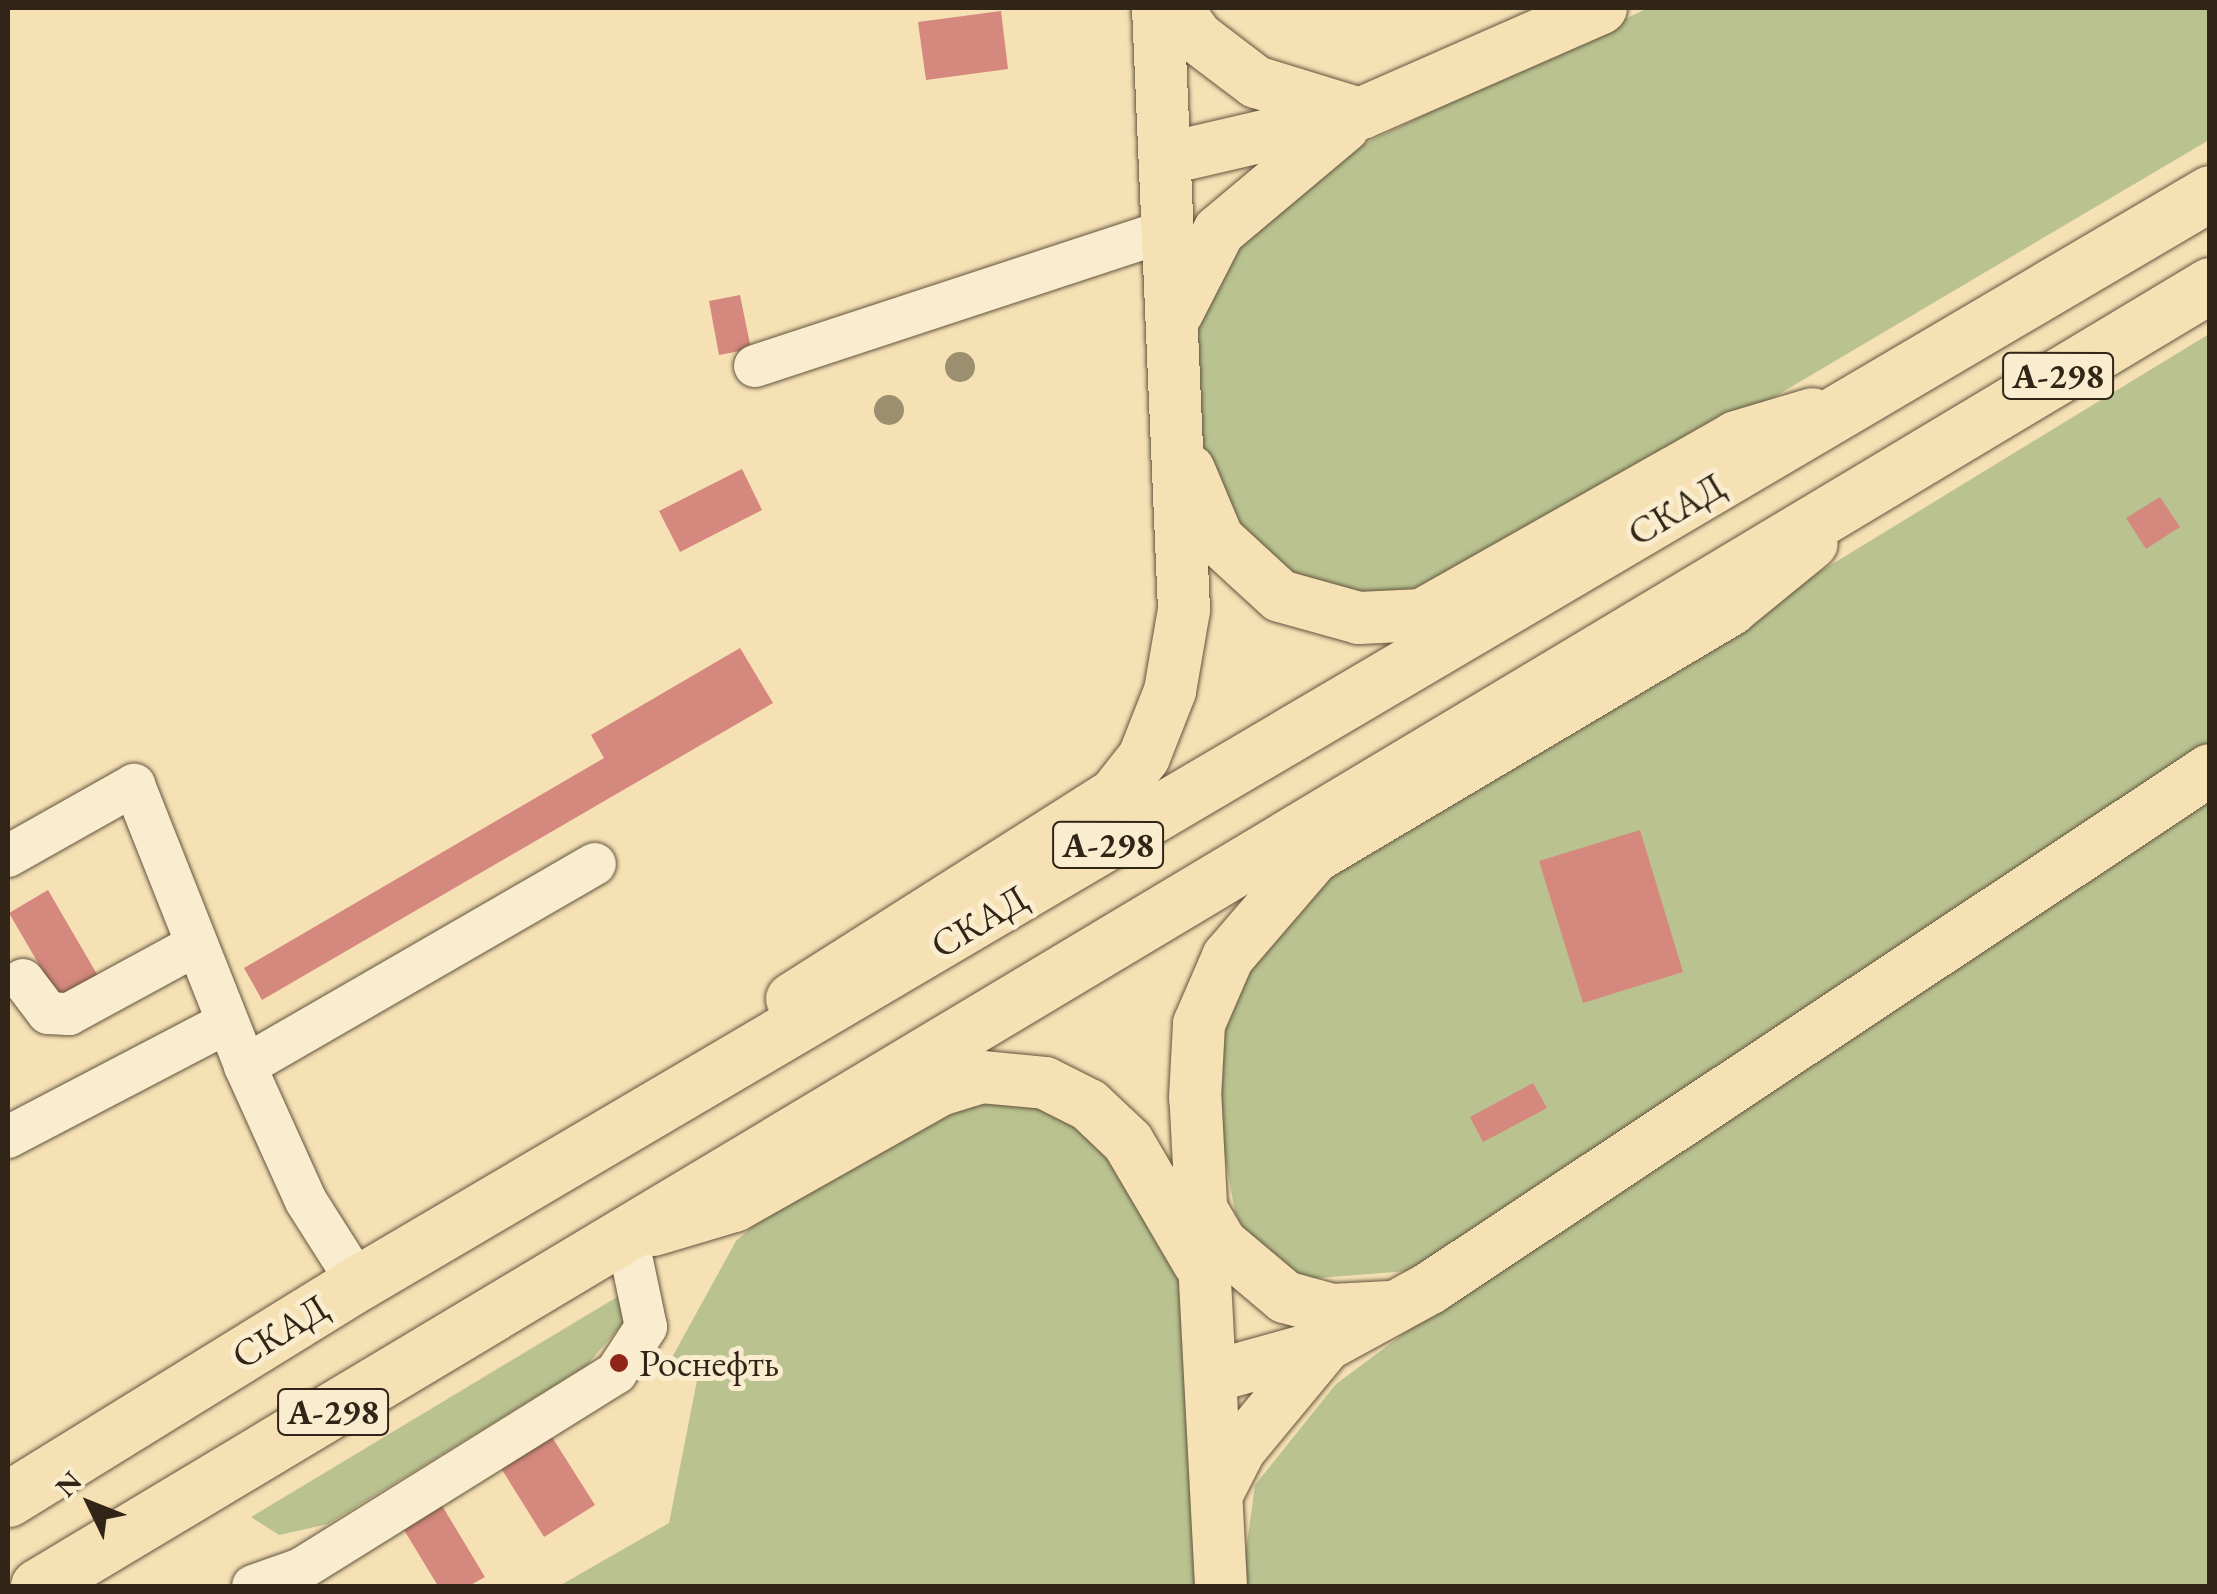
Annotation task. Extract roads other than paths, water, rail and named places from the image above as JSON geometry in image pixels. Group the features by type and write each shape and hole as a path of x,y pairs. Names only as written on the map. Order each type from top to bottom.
{"highway":[{"name":"СКАД","path":"8,1498 358,1283 570,1163 2210,193"},
{"name":"А-298","path":"38,1586 628,1237 2210,284"}],"main road":[{"path":"570,1163 696,1059 1114,795 1144,757 1173,675 1184,610 1158,8"},
{"path":"1176,8 1198,38 1256,82 1362,113"},
{"path":"1164,159 1362,113 1601,8"},
{"path":"1172,326 1193,269 1219,232 1362,113"},
{"path":"1178,435 1204,512 1247,572 1328,612 1390,617 1422,615 1458,597 1736,437 1860,400"},
{"path":"1221,1586 1214,1376 1200,1206 1200,1024 1228,957 1268,900 1314,856 1732,609 1906,467"},
{"path":"1214,1376 1326,1345 1395,1307 2210,770"},
{"path":"628,1237 734,1206 940,1090 982,1077 1046,1083 1089,1105 1128,1142 1205,1273"},
{"path":"1200,1206 1221,1243 1285,1296 1332,1310 1395,1307"},
{"path":"1218,1492 1251,1434 1326,1345"}],"lane":[{"path":"755,366 1168,230"},
{"path":"8,856 134,785 245,1066 306,1201 358,1283"},
{"path":"245,1066 595,864"},
{"path":"23,980 48,1012 69,1014 196,945"},
{"path":"8,1137 226,1023"},
{"path":"253,1586 301,1569 616,1373 646,1327 628,1237"}],"place":[{"name":"Роснефть","path":"619,1363"}]}
